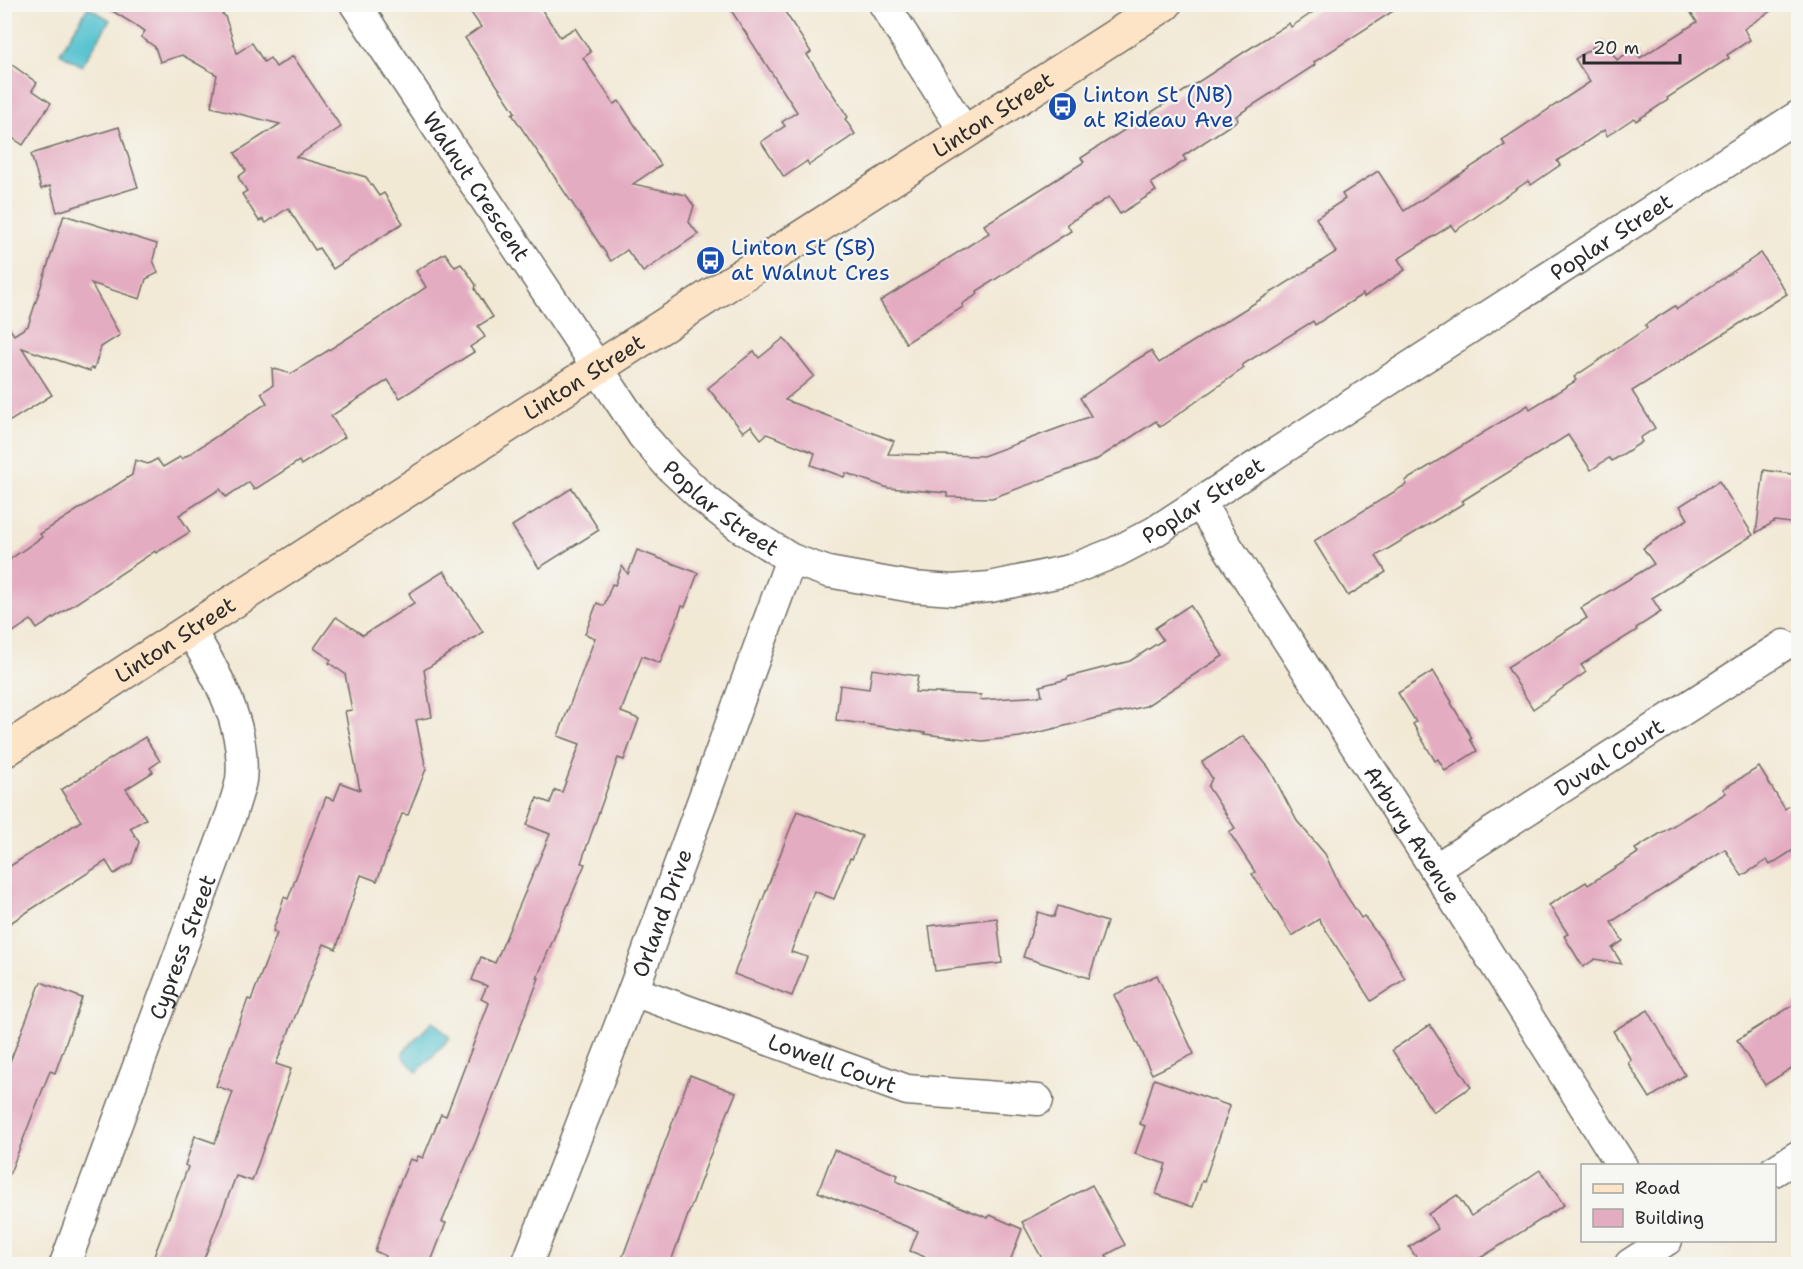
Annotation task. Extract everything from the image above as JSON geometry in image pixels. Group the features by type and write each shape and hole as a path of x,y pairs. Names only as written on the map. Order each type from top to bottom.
{"street":[{"name":"Walnut Crescent","path":"355,4 597,369"},
{"path":"884,4 965,133"},
{"name":"Linton Street","path":"4,751 1165,4"},
{"name":"Poplar Street","path":"597,369 643,436 669,466 703,498 740,527 791,560 828,572 912,587 953,590 990,587 1070,570 1116,552 1154,532 1798,116"},
{"name":"Arbury Avenue","path":"1200,504 1435,869 1621,1164"},
{"name":"Orland Drive","path":"527,1264 633,991 791,560"},
{"name":"Cypress Street","path":"65,1264 232,812 241,781 240,748 232,713 214,670 190,630"},
{"name":"Duval Court","path":"1435,869 1784,645"},
{"name":"Lowell Court","path":"633,991 907,1090 1038,1100"},
{"path":"1776,1170 1798,1156"},
{"path":"1630,1264 1664,1242"}],"water":[{"path":"88,7 110,20 82,66 60,53"},
{"path":"433,1021 450,1038 417,1072 403,1057 403,1052"}],"building":[{"path":"101,4 207,4 225,16 237,53 252,43 264,62 270,58 276,67 293,56 341,127 296,157 366,177 379,196 384,193 403,223 333,269 319,248 315,250 288,208 266,223 263,219 259,221 242,194 247,191 238,177 246,171 235,153 280,124 211,107 217,75 182,55 160,62 155,47 141,37 145,31"},
{"path":"465,4 538,4 560,37 575,28 591,52 583,58 614,104 619,101 661,165 633,184 686,195 694,206 689,222 698,234 643,272 627,250 611,261 512,114 515,112 465,38 481,27"},
{"path":"727,4 780,4 811,52 807,55 848,117 845,119 855,134 809,165 807,161 784,177 761,142 785,126 782,122 797,112"},
{"path":"1325,4 1404,4 1236,116 1238,120 1183,156 1186,160 1151,183 1156,191 1120,214 1109,197 1067,224 1071,231 977,291 978,294 962,304 963,307 906,343 880,301 989,233 984,225 1084,162 1081,158 1289,23 1291,27"},
{"path":"1685,4 1781,4 1744,29 1750,40 1727,55 1729,58 1667,98 1668,100 1636,121 1634,118 1607,136 1604,130 1557,161 1560,165 1531,185 1528,181 1455,231 1451,225 1398,259 1405,270 1364,297 1363,294 1315,325 1313,321 1242,365 1244,368 1160,427 1156,421 1096,460 992,498 947,497 947,493 888,488 846,473 844,477 811,465 815,453 767,434 761,439 751,426 743,432 708,388 754,351 759,358 784,338 814,376 785,400 894,441 888,454 983,456 1091,416 1080,398 1129,364 1151,351 1159,363 1336,252 1316,218 1345,199 1342,194 1378,171 1404,211 1505,145 1502,140 1590,82 1575,59 1604,40 1617,60 1634,49 1640,58 1697,22"},
{"path":"4,59 37,83 32,90 51,103 23,145 4,132"},
{"path":"119,127 138,187 57,212 50,186 41,189 31,154"},
{"path":"64,215 157,244 153,260 158,273 146,279 140,299 91,283 120,335 101,347 94,369 91,368 90,371 22,348 52,395 4,425 4,320 14,335 28,326"},
{"path":"445,253 455,267 461,264 468,273 476,285 475,289 493,317 478,326 485,337 470,347 474,352 400,398 388,380 331,416 345,437 301,465 299,461 254,490 249,482 226,497 220,489 179,515 190,532 156,553 155,551 37,629 31,620 4,638 4,569 8,566 9,560 42,537 40,534 132,475 135,460 148,464 157,459 163,467 180,457 182,459 267,403 261,393 273,385 272,368 291,374 400,305 426,287 416,271"},
{"path":"1761,253 1787,294 1632,391 1655,428 1640,438 1642,442 1612,461 1609,458 1591,470 1568,435 1462,501 1464,503 1376,556 1386,572 1348,596 1314,541 1407,484 1405,481 1528,405 1530,409 1574,382 1576,380 1574,377 1647,328 1645,325 1675,306 1677,309"},
{"path":"1764,470 1798,475 1798,524 1775,521 1756,533"},
{"path":"1719,481 1753,535 1652,598 1661,612 1581,665 1586,672 1533,709 1507,667 1587,618 1581,608 1654,564 1643,548 1688,519 1680,506"},
{"path":"572,488 599,530 539,568 512,526"},
{"path":"637,550 698,573 685,607 682,606 660,663 642,656 621,712 639,719 624,760 618,758 581,863 585,864 537,978 539,978 476,1141 442,1222 446,1223 430,1264 382,1264 386,1256 375,1251 392,1201 410,1159 416,1161 418,1156 423,1158 441,1114 446,1116 489,1003 481,999 487,986 472,980 481,957 495,963 550,834 527,825 537,798 550,803 555,790 562,792 580,744 558,736 595,638 585,634 597,603 604,606 622,566 628,574"},
{"path":"444,571 483,632 424,670 432,717 416,720 426,769 408,815 402,814 377,881 361,875 336,949 324,944 276,1064 291,1069 252,1181 236,1176 202,1264 151,1264 188,1167 185,1165 195,1136 215,1143 233,1092 216,1086 248,999 251,1000 277,933 273,931 284,897 288,899 326,797 334,800 341,783 360,790 345,711 352,710 345,674 329,663 331,660 314,648 336,617 363,635 414,603 409,593"},
{"path":"1190,605 1223,656 1146,706 1020,737 982,741 836,720 840,685 869,689 872,669 918,676 915,692 981,695 980,700 1042,696 1040,686 1130,661 1163,640 1155,628"},
{"path":"1433,671 1472,738 1470,739 1477,751 1445,771 1438,759 1435,761 1413,724 1416,722 1398,693"},
{"path":"1243,736 1269,768 1297,821 1325,854 1340,886 1361,918 1364,916 1385,944 1405,979 1371,1001 1319,919 1292,936 1252,874 1255,872 1229,832 1235,828 1208,787 1212,778 1202,762"},
{"path":"145,737 160,761 150,768 153,772 126,789 146,819 130,828 139,842 132,863 114,874 106,861 4,927 4,870 81,821 61,790"},
{"path":"1759,767 1785,809 1798,800 1798,847 1770,865 1767,860 1742,876 1725,849 1611,922 1623,941 1612,948 1622,964 1595,959 1583,967 1564,936 1568,934 1549,905 1586,882 1588,885 1638,853 1635,849 1726,793 1723,789"},
{"path":"797,811 862,836 852,859 850,858 834,899 814,891 791,952 807,957 792,996 734,974"},
{"path":"1058,906 1107,922 1089,978 1023,957 1038,912 1054,917"},
{"path":"997,918 1002,963 935,971 929,926"},
{"path":"1157,975 1194,1054 1152,1074 1114,995"},
{"path":"41,982 82,998 55,1073 50,1071 6,1183 4,1077"},
{"path":"1798,1002 1798,1064 1765,1085 1737,1040"},
{"path":"1648,1010 1685,1075 1650,1098 1628,1063 1631,1060 1613,1031"},
{"path":"1430,1025 1471,1087 1433,1112 1392,1050"},
{"path":"690,1075 736,1093 670,1264 620,1264"},
{"path":"1154,1079 1230,1106 1193,1207 1156,1194 1166,1164 1135,1154 1145,1126 1140,1124"},
{"path":"834,1150 898,1175 896,1181 988,1218 990,1215 1022,1229 1009,1264 943,1264 910,1251 918,1231 818,1192"},
{"path":"1540,1170 1564,1205 1471,1264 1421,1264 1409,1247 1438,1229 1428,1214 1457,1195 1471,1216"},
{"path":"1092,1185 1125,1245 1106,1255 1111,1264 1045,1264 1022,1222"}],"place":[{"name":"Linton St (NB) at Rideau Ave","path":"1062,107"},
{"name":"Linton St (SB) at Walnut Cres","path":"710,260"}]}
